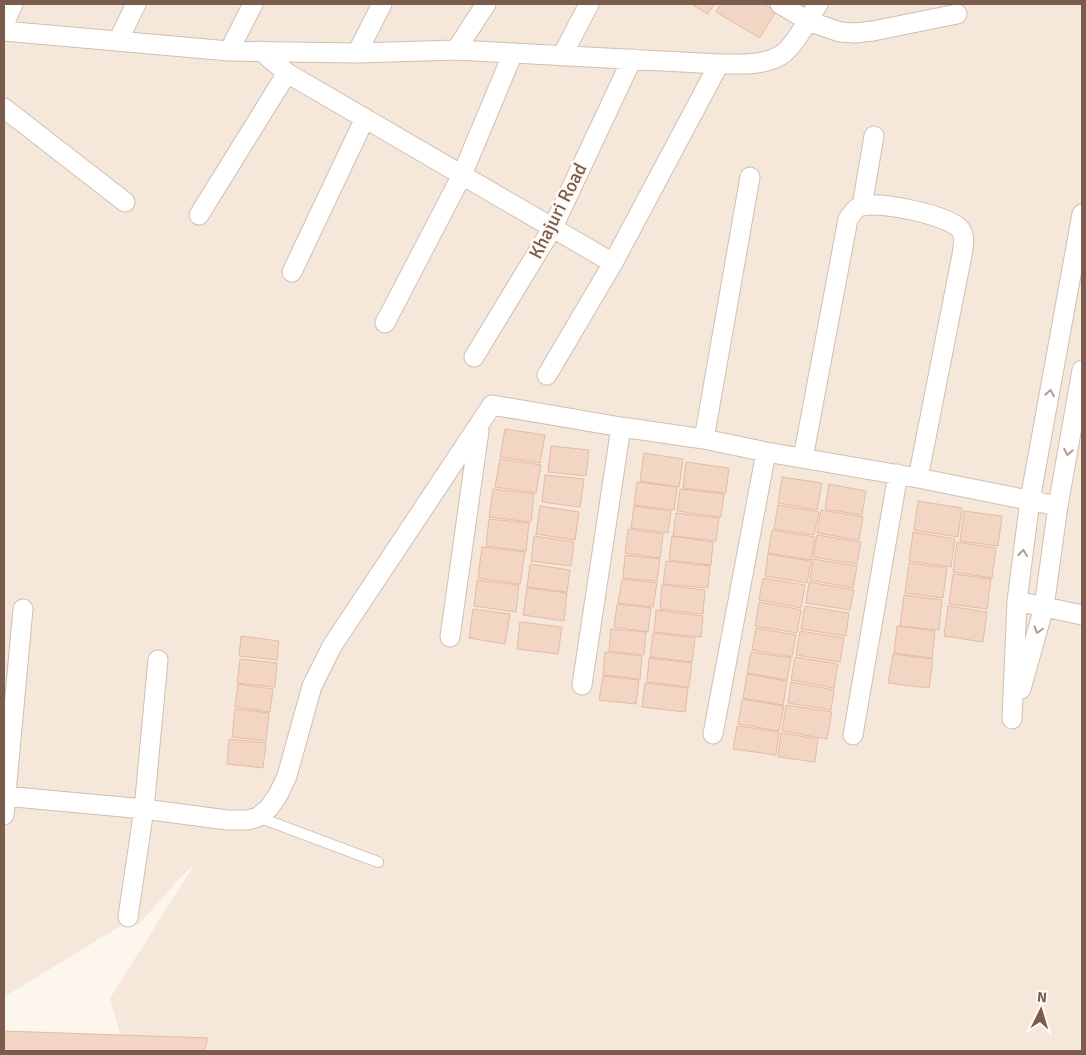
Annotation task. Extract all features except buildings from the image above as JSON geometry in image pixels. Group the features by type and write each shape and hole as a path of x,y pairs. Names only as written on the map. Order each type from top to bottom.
{"street":[{"path":"4,24 13,4"},
{"path":"118,41 136,4"},
{"path":"229,51 253,4"},
{"path":"358,53 382,4"},
{"path":"456,50 486,4"},
{"path":"562,56 589,4"},
{"path":"780,4 808,21 840,32 855,33 957,14"},
{"path":"4,31 229,51 358,53 456,50 748,64 767,61 781,55 794,42 818,4"},
{"path":"261,51 288,73 613,263"},
{"path":"386,323 462,175 513,53"},
{"name":"Khajuri Road","path":"474,356 553,228 632,59"},
{"path":"547,375 613,263 718,64"},
{"path":"199,215 288,73"},
{"path":"4,108 125,202"},
{"path":"292,272 365,118"},
{"path":"862,206 874,136"},
{"path":"704,439 750,177"},
{"path":"803,458 848,219 854,210 862,206 876,205 905,208 944,219 959,228 963,235 962,255 918,478"},
{"path":"1082,214 1030,500 1018,602 1012,719 1044,607 1058,506 1082,370"},
{"path":"23,609 4,802 144,809 227,820 248,820 258,817 269,808 278,795 287,776 312,686 332,646 492,405 704,439 766,452 898,474 1058,506"},
{"path":"450,637 479,425"},
{"path":"582,685 621,427"},
{"path":"713,734 766,452"},
{"path":"853,735 898,474"},
{"path":"1018,602 1082,614"},
{"path":"128,917 144,809 158,660"}],"lane":[{"path":"258,817 378,862"}],"shaded area":[{"path":"4,4 1082,4 1082,1051 125,1051 110,998 194,865 138,925 127,922 4,997"}]}
